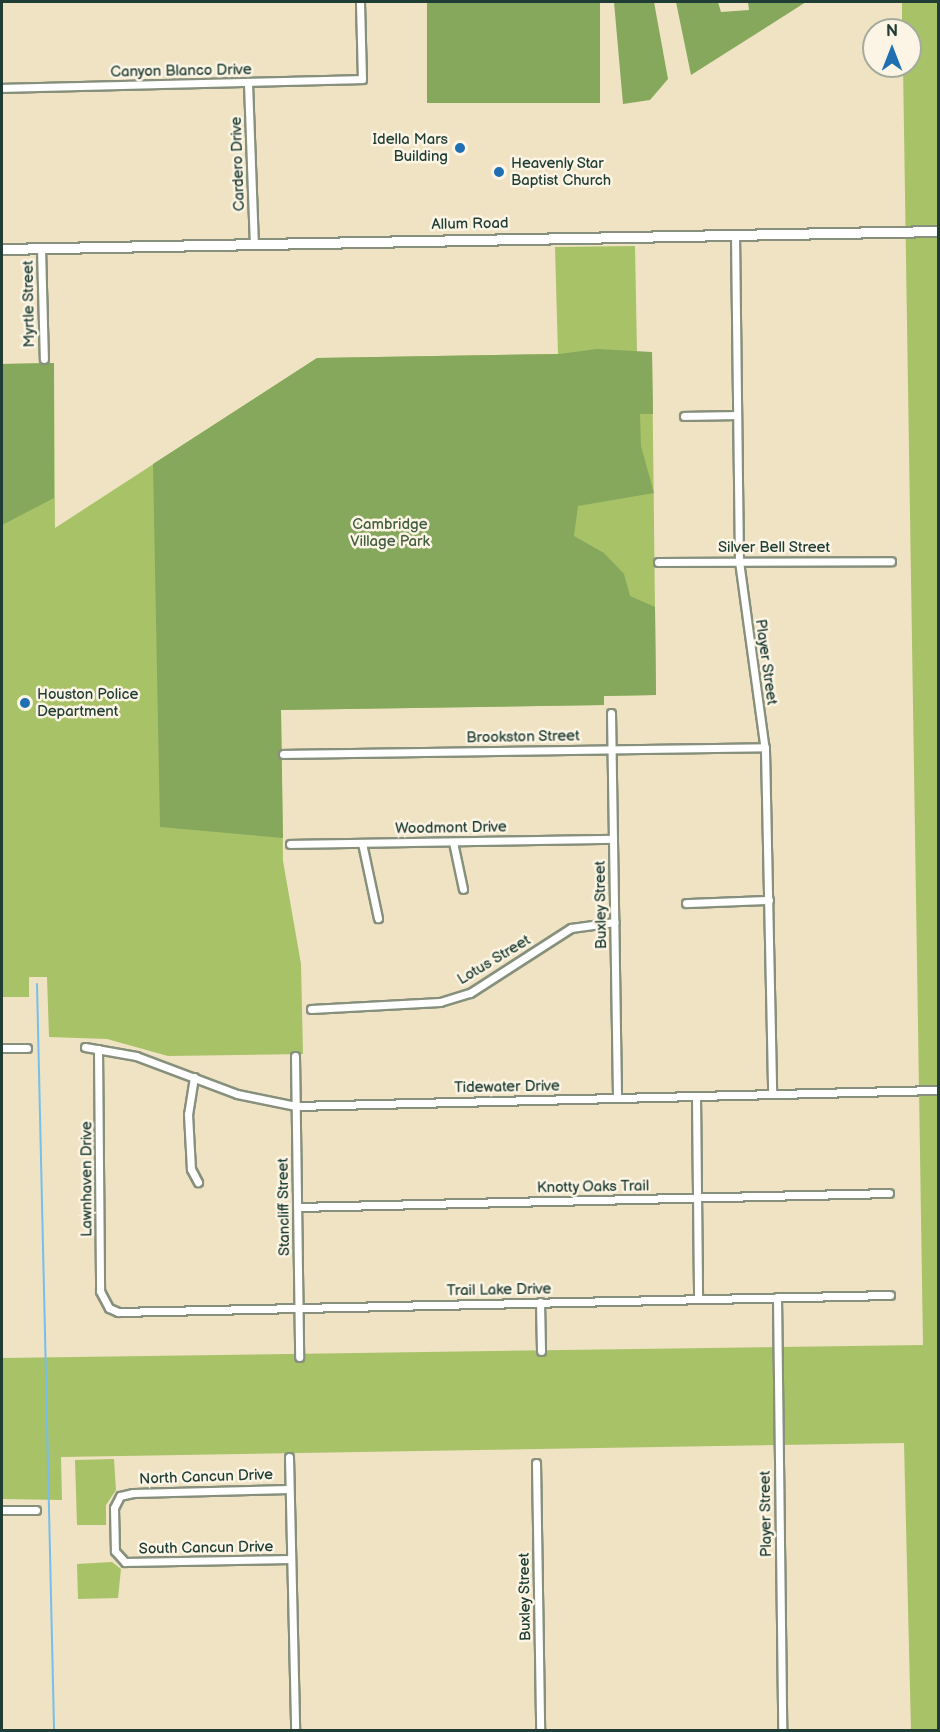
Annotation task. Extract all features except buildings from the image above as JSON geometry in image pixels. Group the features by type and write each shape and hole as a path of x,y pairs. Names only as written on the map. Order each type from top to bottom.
{"street":[{"name":"Canyon Blanco Drive","path":"2,88 362,79 360,2"},
{"name":"Cardero Drive","path":"248,83 254,244"},
{"name":"Allum Road","path":"2,249 939,231"},
{"name":"Player Street","path":"735,234 739,561 765,747 772,1094"},
{"name":"Myrtle Street","path":"41,248 44,359"},
{"path":"684,416 736,415"},
{"name":"Silver Bell Street","path":"658,562 891,561"},
{"name":"Buxley Street","path":"611,712 617,1098"},
{"name":"Brookston Street","path":"283,754 765,747"},
{"name":"Woodmont Drive","path":"290,844 613,839"},
{"path":"453,842 463,889"},
{"path":"362,843 378,918"},
{"path":"686,903 769,900"},
{"name":"Lotus Street","path":"311,1008 440,1002 470,993 571,928 615,922"},
{"name":"Tidewater Drive","path":"85,1047 194,1077 237,1094 296,1106 939,1090"},
{"path":"2,1048 27,1048"},
{"name":"Lawnhaven Drive","path":"98,1049 100,1291 109,1308"},
{"name":"Stancliff Street","path":"295,1056 299,1357"},
{"path":"194,1077 188,1114 191,1169 198,1182"},
{"path":"696,1097 698,1298"},
{"name":"Knotty Oaks Trail","path":"297,1207 889,1193"},
{"name":"Trail Lake Drive","path":"109,1308 299,1308 890,1295"},
{"name":"Player Street","path":"777,1297 782,1731"},
{"path":"540,1302 541,1352"},
{"path":"289,1456 296,1731"},
{"name":"Buxley Street","path":"536,1463 540,1731"},
{"name":"North Cancun Drive","path":"122,1560 115,1547 114,1508 123,1495 289,1489"},
{"path":"2,1510 36,1510"},
{"name":"South Cancun Drive","path":"122,1560 291,1559"}],"green space":[{"path":"427,2 600,2 600,103 427,103"},
{"path":"614,2 654,2 668,79 650,100 623,104"},
{"path":"676,2 718,2 721,12 749,10 748,2 806,2 691,75"},
{"path":"902,2 938,2 938,1730 911,1730 904,1443 61,1457 62,1500 2,1499 2,1358 923,1345 903,78 922,78 922,18 902,18"},
{"name":"Cambridge Village Park","path":"635,246 637,352 652,352 656,695 604,696 604,705 281,710 283,861 301,964 303,1054 168,1056 107,1039 49,1037 47,977 29,977 29,997 2,997 2,364 54,363 55,528 317,358 558,354 555,247"},
{"path":"597,349 652,352 653,414 640,414 641,446 654,493 578,506 574,536 604,553 624,574 630,596 655,607 656,695 604,696 604,705 281,710 283,838 160,827 153,464 317,358 559,354"},
{"path":"54,363 54,498 2,525 2,364"},
{"path":"114,1459 116,1490 106,1505 106,1525 77,1525 75,1460"},
{"path":"112,1562 121,1569 118,1598 78,1599 77,1564"}],"waterway":[{"path":"37,984 54,1730"}],"place":[{"name":"Idella Mars Building","path":"460,148"},
{"name":"Heavenly Star Baptist Church","path":"499,172"},
{"name":"Houston Police Department","path":"25,703"}]}
